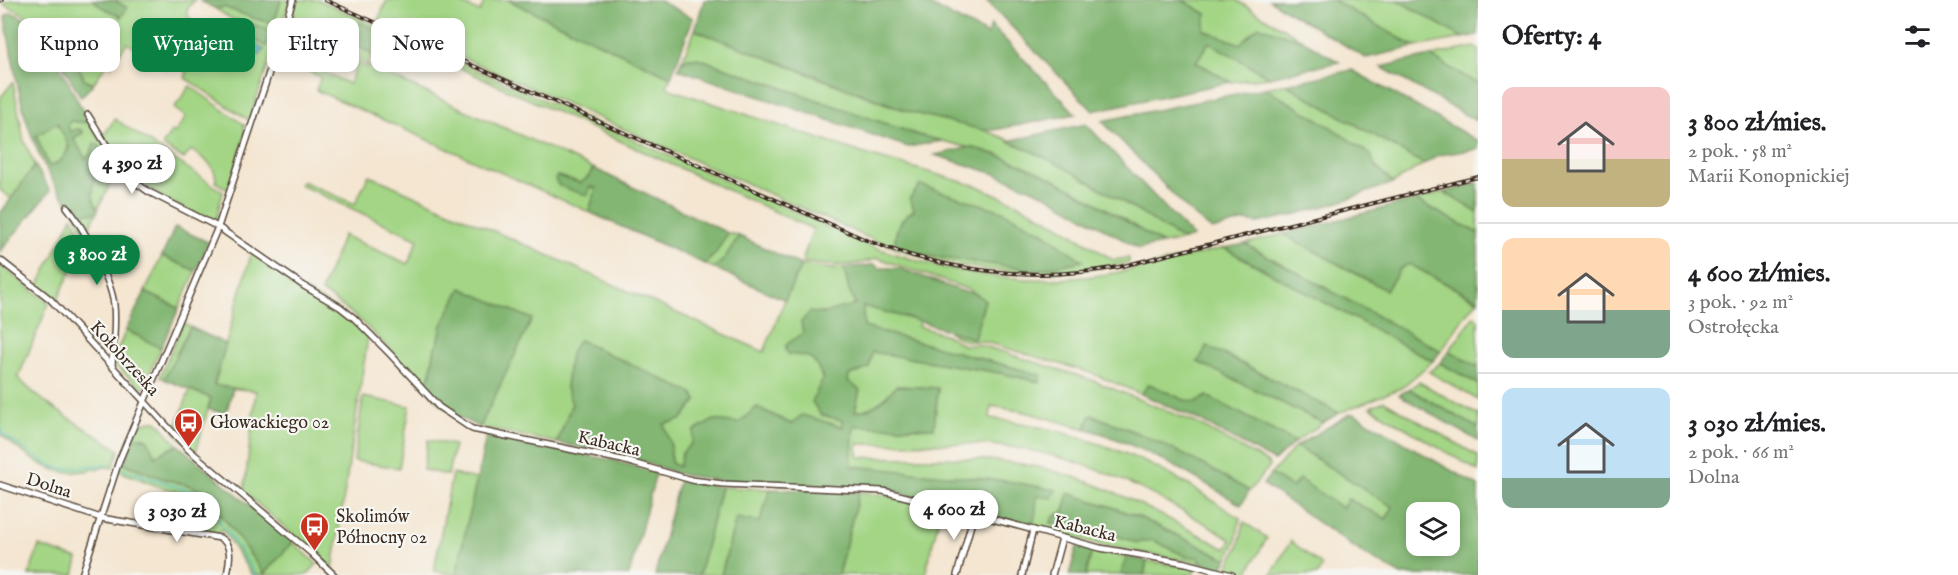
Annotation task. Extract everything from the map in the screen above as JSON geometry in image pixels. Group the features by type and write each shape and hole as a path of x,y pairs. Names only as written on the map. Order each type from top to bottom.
{"street":[{"path":"82,575 119,461 218,227 293,0"},
{"name":"Kabacka","path":"88,116 132,180 166,202 218,227 354,318 439,406 472,429 622,460 692,480 733,485 883,491 1100,548 1186,563 1232,575"},
{"path":"67,207 92,249 111,291 114,314 112,366"},
{"name":"Kołobrzeska","path":"0,260 50,299 188,449 334,575"},
{"name":"Dolna","path":"0,485 101,518 220,538 228,545 230,551 227,575"},
{"path":"957,575 974,514"},
{"path":"1022,575 1033,530"},
{"path":"1052,575 1062,538"}],"green space":[{"path":"12,0 93,0 121,17 127,8 114,0 195,0 187,11 190,18 132,18 132,46 127,43 120,53 120,18 27,18 21,12 2,3"},
{"path":"93,0 114,0 127,8 121,17"},
{"path":"199,0 281,0 276,18 267,18 267,22 224,7 216,9"},
{"path":"281,0 290,0 284,18 276,18"},
{"path":"297,0 319,0 371,23 371,27 359,22 359,18 293,18"},
{"path":"387,0 453,0 480,12 485,0 508,0 671,77 667,86 670,89 865,154 977,186 1060,226 1113,260 1129,258 1129,263 1075,271 1021,272 967,267 914,254 1035,270 1082,261 1044,233 1002,211 914,210 899,226 896,248 465,59 465,18 379,18"},
{"path":"508,0 658,0 693,18 671,77"},
{"path":"704,0 920,0 988,35 991,25 1076,114 994,130 983,130 910,112 695,30"},
{"path":"986,0 1182,0 1206,14 1204,30 1240,44 1259,26 1306,42 1339,62 1269,77 1209,42 1196,62 1231,82 1093,111"},
{"path":"1182,0 1236,0 1306,42 1259,26 1240,44 1203,30 1206,14"},
{"path":"1269,0 1333,0 1415,47 1366,58"},
{"path":"1333,0 1397,0 1463,38 1415,47"},
{"path":"1397,0 1478,0 1478,35 1463,38"},
{"path":"224,7 253,18 230,18 216,9"},
{"path":"12,13 23,18 18,18 18,72 62,72 89,123 70,121 68,126 70,132 77,129 82,130 83,133 73,138 86,159 94,143 99,145 100,160 93,183 97,212 88,214 73,208 57,188 45,167 22,106 6,15","holes":["57,123 69,146 56,164 49,166 36,136"]},
{"path":"256,19 267,22 267,28 255,25"},
{"path":"359,22 371,27 371,53 359,47"},
{"path":"255,25 267,29 266,46 255,40"},
{"path":"695,30 886,104 971,126 1010,140 1086,179 1183,240 1162,244 1063,184 999,155 918,135 697,58 688,58 681,62"},
{"path":"255,40 266,46 267,43 267,68 250,118 247,119 185,78 187,72 255,72"},
{"path":"1209,42 1269,77 1231,82 1196,62"},
{"path":"359,47 371,53 368,66 359,58"},
{"path":"1475,47 1478,49 1478,84 1430,56"},
{"path":"1430,56 1478,84 1478,122 1381,67"},
{"path":"688,58 697,58 918,135 942,141 908,147 678,69 681,62"},
{"path":"359,62 366,68 371,67 371,72 381,72 593,168 589,176 581,183 558,176 560,186 573,189 596,188 589,212 316,90 321,77 309,72 324,72 349,84 354,72 359,72"},
{"path":"465,65 874,247 900,256 978,274 1058,279 1120,272 1224,248 1433,361 1401,388 1339,413 1226,355 1198,362 1323,423 1295,442 1207,396 1196,402 1184,400 1149,384 1141,394 1091,373 982,341 963,340 948,330 974,339 985,300 970,290 878,258 840,265 802,262 813,229 465,70"},
{"path":"1352,70 1478,141 1478,149 1439,155 1424,164 1285,84"},
{"path":"66,72 81,72 84,79 93,84 81,97"},
{"path":"81,72 101,72 93,84 84,79"},
{"path":"13,82 24,141 35,165 12,199 0,190 0,98"},
{"path":"1285,84 1424,164 1393,183 1375,166 1265,88"},
{"path":"190,86 246,126 244,126 246,132 229,189 216,182 212,166 205,159 191,150 184,159 163,146 172,131 175,133 186,117 174,108"},
{"path":"1265,88 1329,126 1371,155 1375,166 1393,183 1293,215 1258,223 1245,221 1212,230 1191,213 1102,121"},
{"path":"115,119 223,192 216,220 213,222 167,200 131,177 103,136"},
{"path":"70,121 89,123 118,167 98,209 93,200 91,153 86,160 72,137 77,136 70,132 68,126"},
{"path":"57,123 67,141 68,149 62,159 49,166 36,135"},
{"path":"1086,124 1193,237 1183,240 1076,174 1008,141"},
{"path":"971,147 1022,165 1070,188 1162,244 1139,249 1048,196 996,174 935,155"},
{"path":"35,165 50,191 0,252 0,214"},
{"path":"593,168 728,233 715,254 705,264 589,212 596,188 590,187 588,195 559,186 555,180 557,176 581,183 589,176"},
{"path":"369,175 764,352 801,265 832,269 844,268 849,291 857,304 830,312 817,312 803,333 807,355 814,360 821,374 823,390 821,415 842,420 843,427 802,415 791,424 757,407 739,423 714,420 682,453 680,467 671,463 671,446 664,424 580,340 570,354 566,388 572,403 557,443 480,427 532,319 442,325 430,376 423,385 362,323 336,301 321,292 343,235 408,264 418,239 300,185 302,181 355,204"},
{"path":"1478,183 1478,213 1444,192"},
{"path":"920,185 1002,211 1044,233 1083,261 1035,270 914,254 896,248 897,231 905,217 914,210 910,198"},
{"path":"1444,192 1478,213 1478,233 1415,200"},
{"path":"1415,200 1478,233 1478,300 1409,264 1401,268 1386,290 1283,234"},
{"path":"71,206 83,212 97,212 86,234"},
{"path":"72,217 86,241 56,302 38,287"},
{"path":"175,227 208,242 196,271 162,256"},
{"path":"728,233 739,236 724,259 714,268 705,264 715,254"},
{"path":"1283,234 1386,290 1401,268 1409,264 1478,301 1466,314 1441,351 1245,244"},
{"path":"739,236 801,265 785,300 714,268 724,259"},
{"path":"1245,244 1441,351 1433,361 1224,248"},
{"path":"252,251 302,289 339,310 368,337 333,569 244,492 256,391 214,386"},
{"path":"162,256 196,271 179,308 145,292"},
{"path":"874,264 879,268 899,268 961,291 974,293 985,300 974,339 863,306 864,327 1041,375 1040,382 1000,373 872,352 869,368 849,375 848,381 860,390 855,411 873,407 896,386 938,388 934,428 854,426 851,466 1007,481 1056,490 1052,498 1037,496 1032,526 885,489 723,481 683,475 622,455 557,443 572,404 566,388 570,353 579,340 692,393 697,400 681,420 664,424 671,446 671,463 679,467 682,453 692,443 694,431 714,420 739,423 757,407 791,424 802,415 843,427 842,420 821,415 812,402 823,378 814,361 808,357 789,355 786,345 803,333 801,322 810,312 823,314 856,305 849,291 844,268"},
{"path":"0,265 49,303 18,378 54,408 119,450 113,468 75,472 56,470 30,458 0,434"},
{"path":"461,288 532,319 480,427 448,410 423,385 430,376 442,325"},
{"path":"145,292 179,308 161,348 126,330"},
{"path":"863,306 919,321 918,326 946,335 964,345 981,345 1092,380 1196,423 1267,462 1270,466 1249,491 1172,449 1091,415 1086,429 1026,412 991,406 990,418 1068,434 1143,461 1190,486 1240,518 1236,542 1227,559 1141,518 1068,494 1062,513 1055,516 1051,522 1101,530 1137,543 1153,540 1187,557 1197,557 1204,564 1101,545 1032,526 1037,496 1055,490 1007,481 851,467 853,426 934,428 938,388 896,386 873,407 855,411 848,381 849,375 861,372 872,352 1000,373 1039,382 1041,375 863,327","holes":["859,444 992,445 1043,453 1092,468 1139,488 1231,540 1226,549 1133,501 1059,472 990,460 859,457 857,448"]},
{"path":"1474,316 1478,319 1478,367 1449,351"},
{"path":"183,323 190,327 164,379 160,377"},
{"path":"190,327 226,344 214,385 233,388 226,414 208,409 211,398 164,379"},
{"path":"126,330 161,348 142,389 114,364 114,358"},
{"path":"1207,346 1339,413 1323,423 1198,362"},
{"path":"1449,351 1478,367 1478,384 1440,363"},
{"path":"1440,363 1478,384 1478,400 1429,372"},
{"path":"1419,382 1478,415 1478,428 1409,389"},
{"path":"1149,384 1184,400 1196,402 1207,396 1295,442 1274,461 1199,420 1141,394"},
{"path":"1409,389 1478,428 1478,441 1399,395"},
{"path":"190,390 211,398 196,452 174,432"},
{"path":"363,397 410,406 399,468 354,461"},
{"path":"1384,401 1478,456 1478,471 1370,407"},
{"path":"1350,414 1355,414 1478,486 1478,575 1401,575 1361,552 1263,484 1271,474 1292,488 1299,479 1342,508 1348,499 1386,519 1393,507 1296,446"},
{"path":"1091,415 1172,449 1249,491 1241,505 1165,461 1085,428"},
{"path":"157,421 178,445 155,456 147,439 134,438 140,424"},
{"path":"486,437 612,460 656,473 629,575 456,575"},
{"path":"134,438 147,439 155,456 178,445 293,542 264,574 203,493 191,486 161,478 124,463"},
{"path":"428,440 454,445 448,475 423,470"},
{"path":"1296,446 1394,507 1386,519 1349,500 1342,508 1299,480 1292,488 1271,474"},
{"path":"122,463 161,478 191,486 203,493 264,574 293,542 317,564 307,575 252,575 222,529 218,534 190,529 194,498 189,494 160,487 119,471"},
{"path":"452,474 477,479 456,575 434,571"},
{"path":"679,480 721,487 699,575 655,575"},
{"path":"721,487 770,489 760,523 736,519 721,575 699,575"},
{"path":"770,489 859,492 838,575 721,575 736,518 760,522"},
{"path":"859,492 884,495 941,510 925,575 838,575"},
{"path":"1068,493 1141,518 1227,559 1221,569 1217,569 1205,564 1197,557 1187,557 1153,540 1137,543 1101,530 1091,534 1051,523 1055,516 1063,513"},
{"path":"1244,522 1267,538 1246,575 1228,572 1227,569 1239,545"},
{"path":"1291,541 1322,566 1317,575 1271,575"},
{"path":"39,546 78,559 74,575 29,575"},
{"path":"1077,547 1092,550 1086,575 1069,575"},
{"path":"1092,550 1126,557 1121,575 1086,575"},
{"path":"1126,557 1147,561 1144,575 1121,575"},
{"path":"1147,561 1195,568 1193,575 1144,575"}],"water":[{"path":"255,44 264,50 259,56 255,53"}],"waterway":[{"path":"0,425 3,434 52,466 63,469 111,464"},
{"path":"122,469 197,493 227,531 256,575"}],"railway":[{"path":"325,0 866,240 897,251 959,267 1055,274 1119,267 1478,177"}],"place":[{"name":"Głowackiego 02","path":"189,448"},
{"name":"Skolimów Północny 02","path":"315,552"}]}
